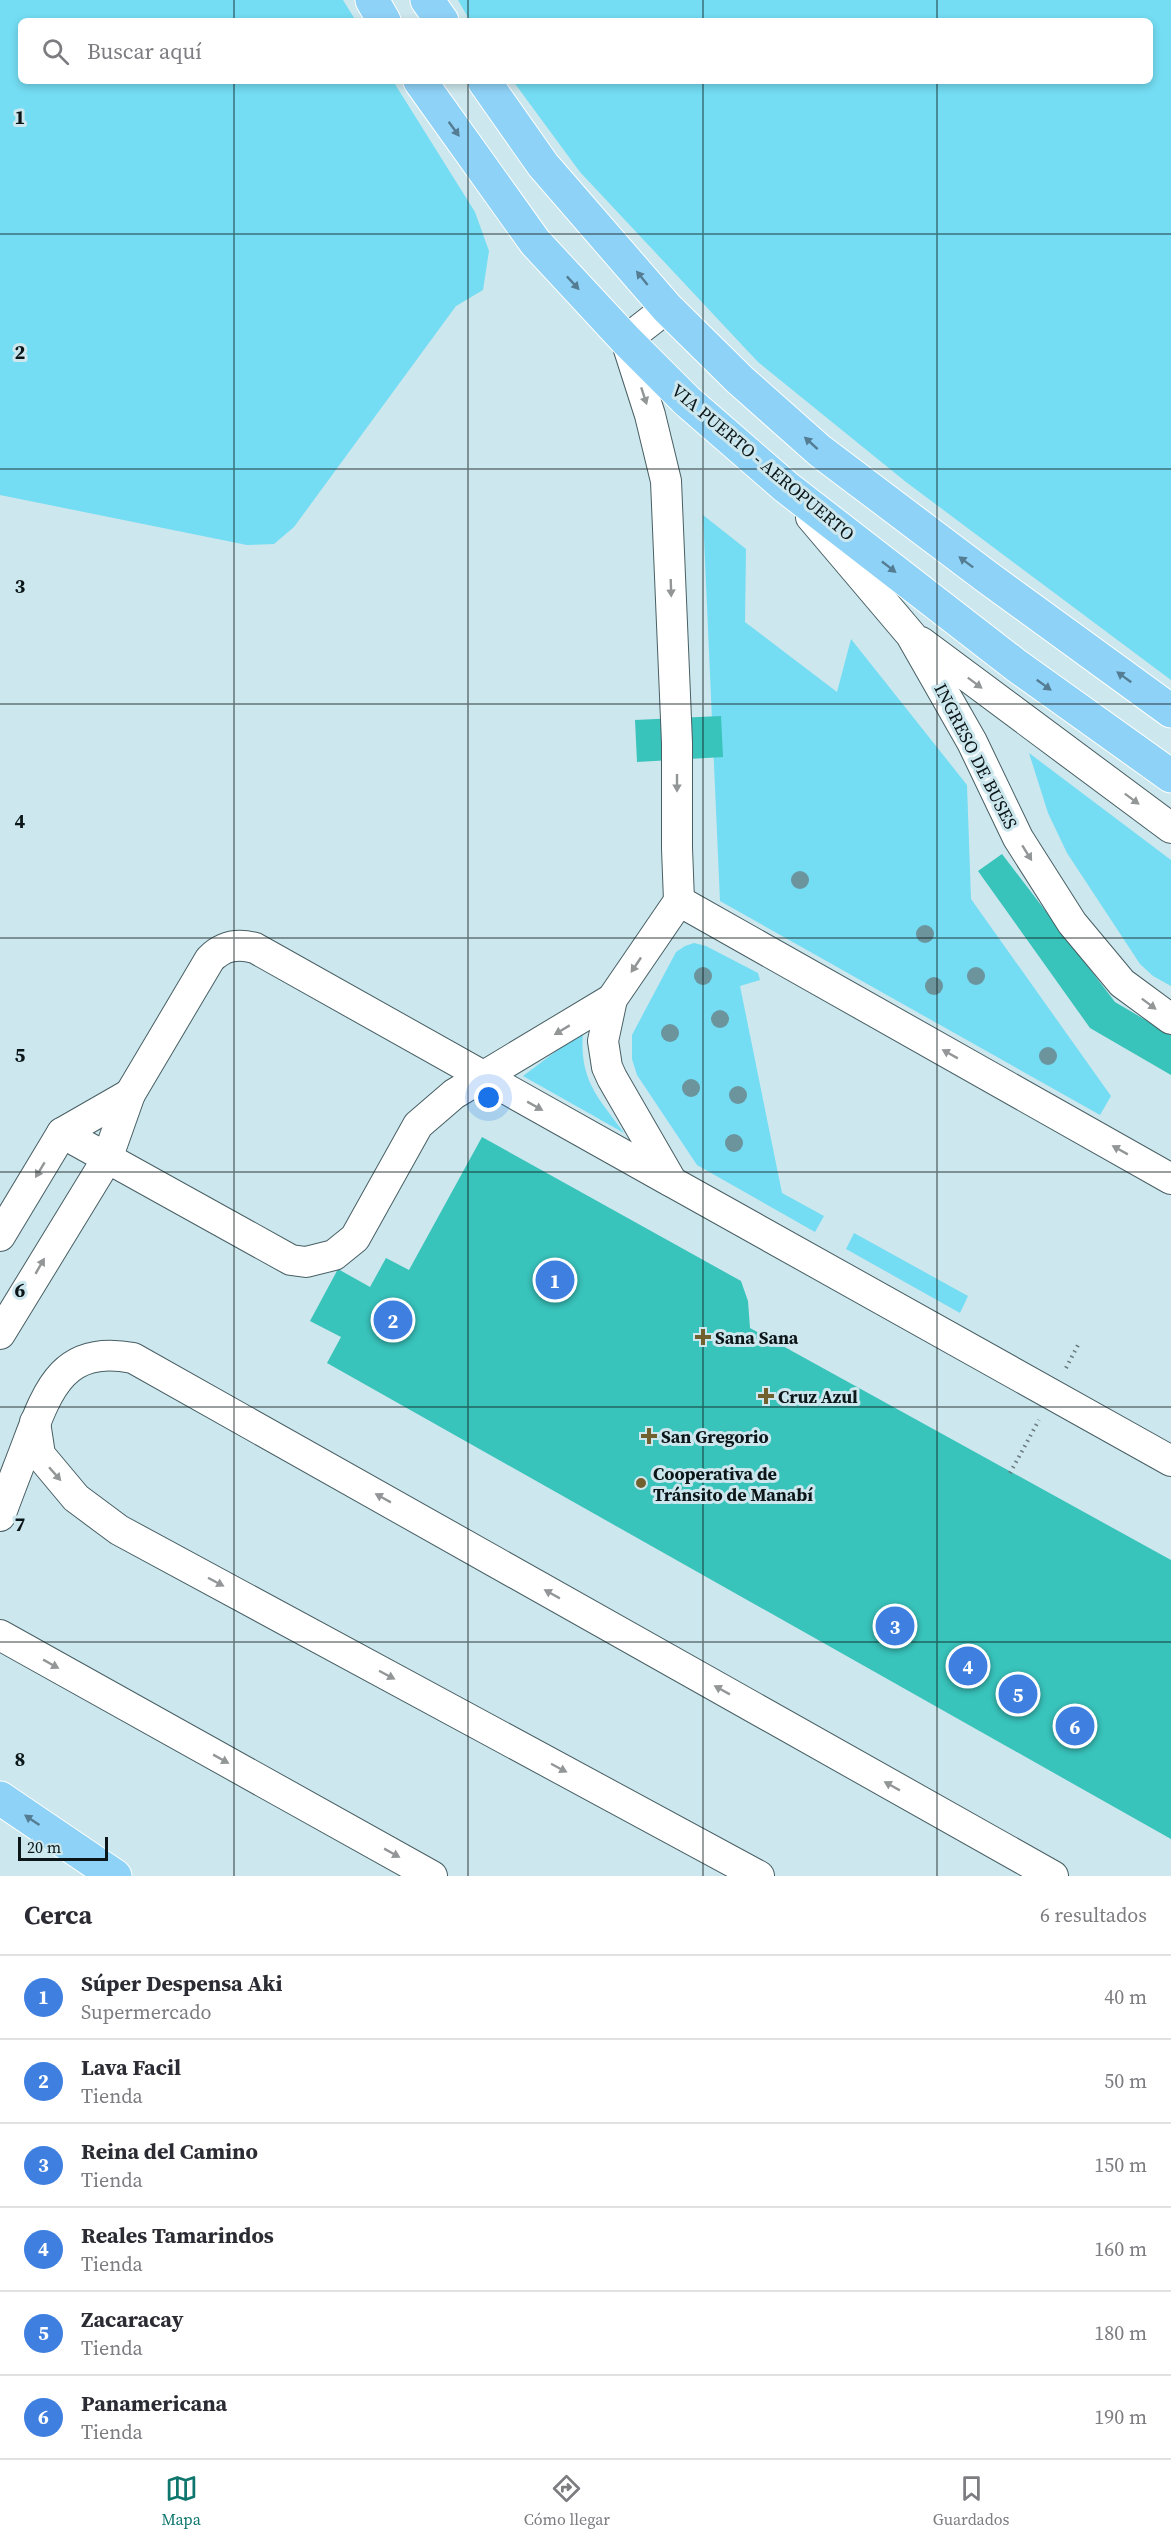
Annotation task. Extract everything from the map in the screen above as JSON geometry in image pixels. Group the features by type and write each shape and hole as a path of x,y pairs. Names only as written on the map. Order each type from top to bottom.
{"main road":[{"path":"372,0 382,18"},
{"path":"427,0 440,18"},
{"name":"VIA PUERTO - AEROPUERTO","path":"422,84 535,242 626,340 687,401 786,487 1017,666 1171,776"},
{"path":"486,84 543,165 667,308 740,380 820,451 987,578 1171,711"},
{"path":"0,1798 116,1876"}],"lane":[{"path":"667,308 626,340 650,415 666,481 677,743 679,901 612,999 603,1041 607,1067 618,1091 672,1182"},
{"name":"INGRESO DE BUSES","path":"786,487 911,635 972,742 1018,838 1072,923 1122,983 1171,1018"},
{"path":"911,635 1171,828"},
{"path":"679,901 1171,1179"},
{"path":"0,1334 107,1159 130,1094 210,959 216,952 233,946 255,948 1171,1461"},
{"path":"62,1134 291,1260 306,1262 321,1259 340,1251 355,1238 418,1125 441,1103 612,999"},
{"path":"0,1236 62,1134 130,1094"},
{"path":"0,1516 35,1422 53,1384 67,1369 84,1359 100,1354 134,1358 1053,1876"},
{"path":"35,1422 39,1455 76,1498 119,1530 759,1876"},
{"path":"0,1635 432,1876"},
{"path":"934,1810 1020,1876"}],"path":[{"path":"1062,1375 1078,1345"},
{"path":"1010,1473 1040,1418"}],"shaded area":[{"path":"0,0 343,0 354,18 18,18 18,84 395,84 475,212 489,251 483,290 456,306 294,527 274,544 247,545 0,495"},
{"path":"458,0 1171,0 1171,680 906,482 758,362 580,172 515,84 1153,84 1153,18 468,18"},
{"path":"703,515 746,549 745,622 837,692 851,639 967,785 971,899 1111,1096 1100,1115 720,901"},
{"path":"1029,753 1171,860 1171,986 1153,976 1140,964 1067,853 1048,813"},
{"path":"694,943 706,946 758,973 760,980 740,986 782,1193 824,1216 815,1232 697,1165 637,1075 632,1059 632,1035 676,952"},
{"path":"583,1031 584,1062 587,1075 598,1097 624,1133 523,1076"},
{"path":"854,1233 968,1296 960,1313 846,1249"}],"building":[{"path":"721,716 723,757 637,762 635,720"},
{"path":"1002,854 1115,1002 1171,1035 1171,1075 1090,1028 978,871"},
{"path":"482,1137 741,1281 748,1301 750,1328 1171,1560 1171,1839 327,1363 341,1337 310,1321 338,1269 370,1287 386,1258 409,1270"}],"place":[{"name":"Súper Despensa Aki","path":"555,1280"},
{"name":"Lava Facil","path":"393,1320"},
{"name":"Sana Sana","path":"703,1337"},
{"name":"Cruz Azul","path":"766,1396"},
{"name":"San Gregorio","path":"649,1436"},
{"name":"Cooperativa de Tránsito de Manabí","path":"641,1483"},
{"name":"Reina del Camino","path":"895,1626"},
{"name":"Reales Tamarindos","path":"968,1666"},
{"name":"Zacaracay","path":"1018,1694"},
{"name":"Panamericana","path":"1075,1726"}]}
